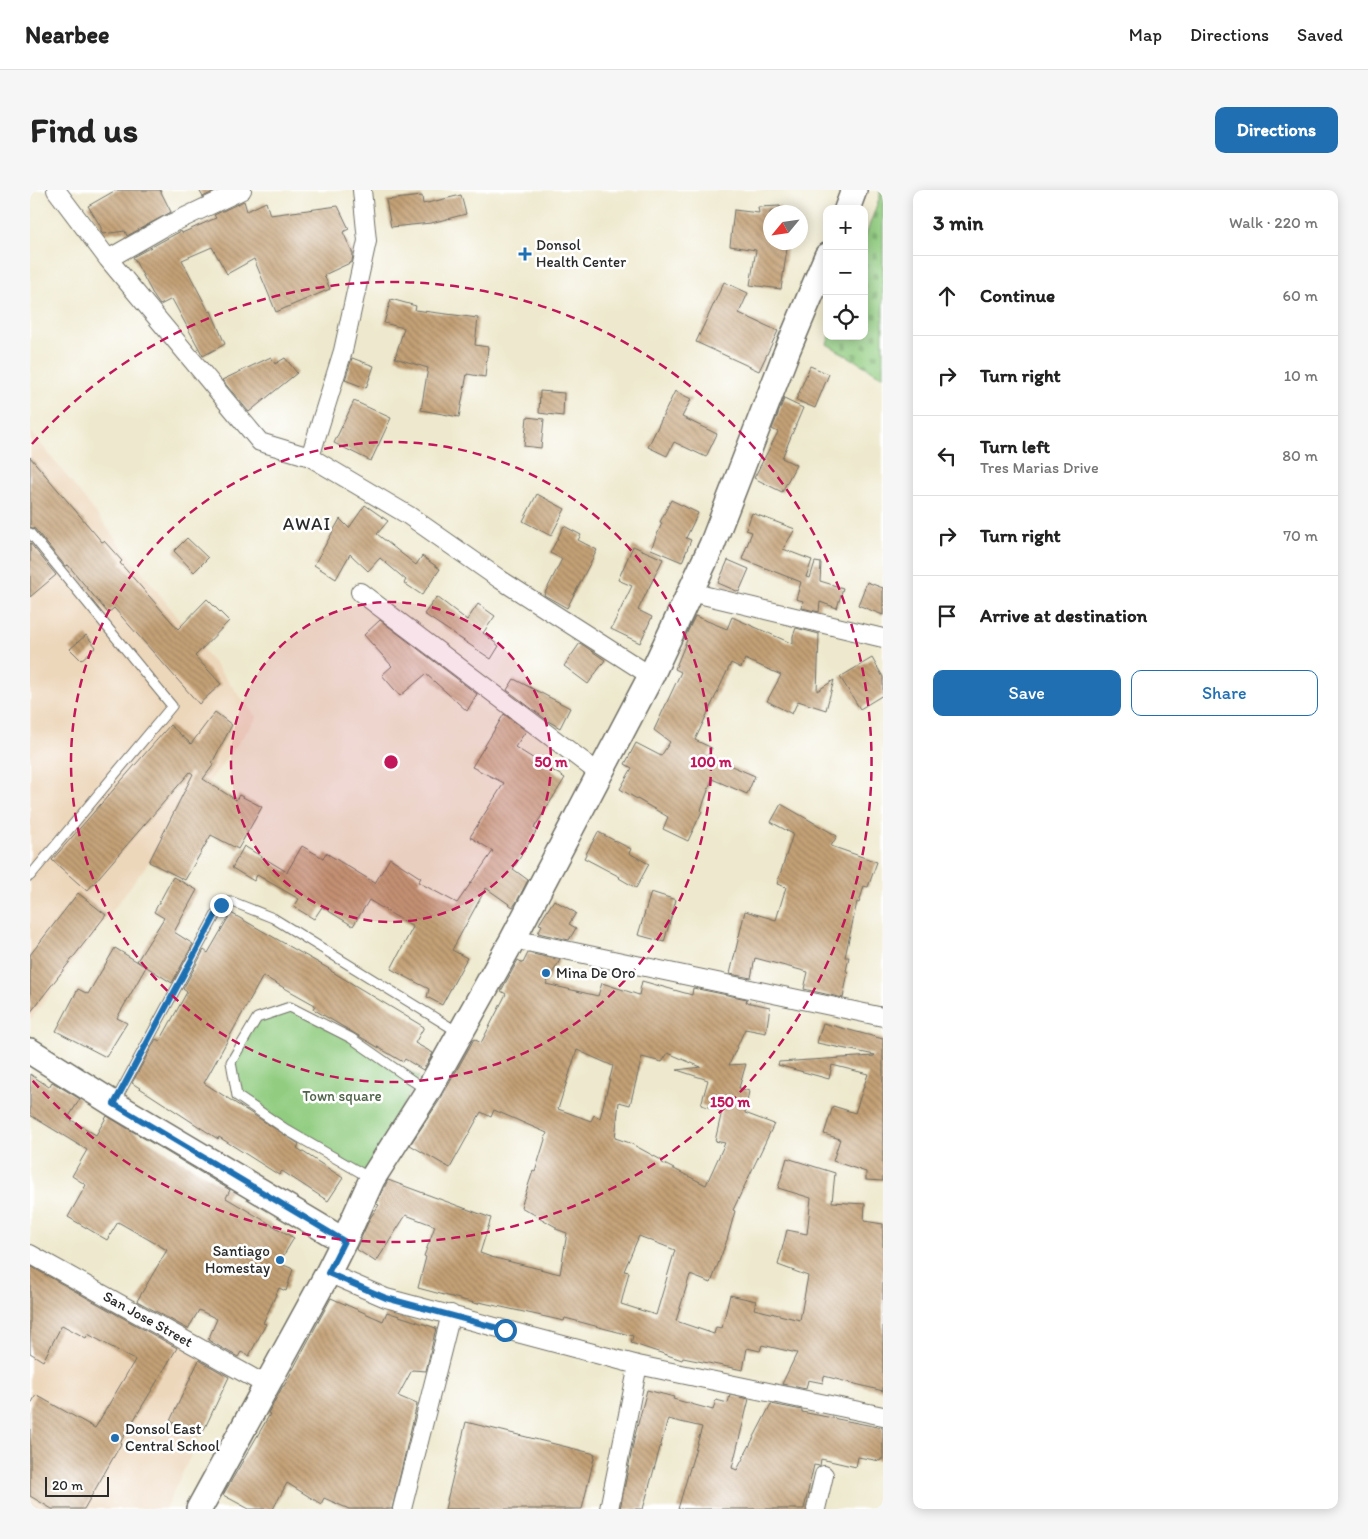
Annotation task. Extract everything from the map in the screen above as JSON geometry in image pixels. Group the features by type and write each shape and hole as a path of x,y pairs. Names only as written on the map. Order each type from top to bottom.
{"main road":[{"path":"848,205 854,190"},
{"path":"199,1509 328,1273 372,1179 428,1091 513,939 649,681 712,546 787,351 823,266"},
{"path":"30,1051 114,1104 344,1241"}],"street":[{"path":"108,259 166,226 242,190"},
{"path":"310,457 343,351 367,241 362,190"},
{"path":"58,191 108,259 260,442 310,457 408,515 649,681"},
{"path":"360,592 600,774"},
{"path":"690,592 883,638"},
{"path":"513,939 883,1018"},
{"name":"San Jose Street","path":"30,1254 266,1385"},
{"path":"328,1273 386,1298 638,1365 883,1416"},
{"path":"402,1509 451,1314"},
{"path":"609,1509 638,1365"},
{"path":"816,1509 824,1475"}],"lane":[{"path":"30,533 172,706 30,876"},
{"path":"114,1104 221,905 227,902 233,902 273,918 460,1033"},
{"path":"372,1179 290,1132 237,1096 231,1062 257,1018 290,1007 351,1038 428,1091"}],"shaded area":[{"path":"30,430 257,718 30,1020"},
{"name":"Donsol East Central School","path":"30,1261 233,1368 165,1509 30,1509"}],"green space":[{"path":"880,190 883,190 883,377 827,344 828,340 868,340 868,229 880,196"},
{"name":"Town square","path":"288,1005 349,1036 419,1077 365,1175 235,1094 229,1060 256,1016"}],"building":[{"path":"116,190 160,190 171,212 127,236 125,231 103,234 101,227 88,206"},
{"path":"199,190 217,190 203,197"},
{"path":"461,195 466,214 431,223 391,227 386,200 422,196 423,204"},
{"path":"244,201 247,211 266,202 270,215 338,206 349,229 343,232 353,254 352,262 324,275 330,289 276,312 254,259 227,274 212,247 182,260 209,312 211,311 225,344 203,356 172,299 160,305 133,257 181,231 182,233 216,218 214,215"},
{"path":"758,207 763,207 763,250 787,250 781,289 750,285 756,250 730,246 734,210 759,213"},
{"path":"724,282 748,293 739,313 778,331 759,371 696,342"},
{"path":"391,299 416,306 415,310 478,318 475,345 488,347 485,377 467,374 459,417 421,410 428,368 395,358 404,328 384,323"},
{"path":"271,357 275,364 285,358 297,373 249,412 222,380"},
{"path":"352,358 374,366 366,388 345,380"},
{"path":"810,366 829,374 815,408 796,400"},
{"path":"540,391 564,393 563,416 539,413"},
{"path":"675,391 691,399 682,417 717,434 706,457 674,442 667,456 648,447"},
{"path":"784,399 803,408 782,458 796,465 782,492 754,478 778,432 772,429"},
{"path":"354,401 391,418 371,461 334,443"},
{"path":"527,417 544,419 541,448 524,446"},
{"path":"30,457 102,542 104,541 122,561 120,563 178,629 207,599 229,621 195,656 221,684 199,704 114,608 108,613 68,565 65,566 35,529 30,527"},
{"path":"537,494 565,509 551,536 523,521"},
{"path":"671,500 698,513 686,538 691,540 682,562 651,549 662,523 660,522"},
{"path":"365,505 388,521 377,534 416,565 422,556 440,569 422,595 404,583 406,580 380,558 368,571 350,554 336,579 314,565 340,519 349,528"},
{"path":"752,513 795,529 783,549 812,560 806,577 810,578 815,562 821,563 820,581 843,588 837,608 820,602 819,612 802,608 803,601 796,599 801,582 742,559 752,532 746,530"},
{"path":"564,526 581,535 578,540 597,550 567,608 544,595 562,559 550,553"},
{"path":"187,538 208,558 194,572 174,551"},
{"path":"30,543 56,575 30,597"},
{"path":"633,546 663,559 638,610 652,617 640,643 611,629 632,586 618,580"},
{"path":"728,560 749,569 739,592 718,583"},
{"path":"867,582 883,588 883,615 858,605"},
{"path":"437,597 467,620 478,604 495,616 483,633 499,646 491,659 424,614"},
{"path":"695,616 727,629 732,617 793,644 796,628 819,634 817,691 834,680 826,710 798,701 792,714 767,701 781,675 745,659 741,668 731,663 695,740 712,748 708,756 755,776 747,794 712,779 702,811 688,841 663,829 668,817 620,789 632,768 625,764 636,743 661,756 670,742 654,730 681,672 675,669 687,640 684,639"},
{"path":"380,620 477,694 467,711 426,674 400,696 382,675 392,666 364,635"},
{"path":"86,635 96,647 81,660 70,649"},
{"path":"580,643 605,660 588,684 564,666"},
{"path":"872,658 883,677 883,695 860,709 840,677"},
{"path":"514,679 570,708 560,728 507,690"},
{"path":"215,712 232,725 212,763 214,764 203,779 236,800 239,795 262,807 238,849 211,835 185,880 149,862 193,774 190,772 87,891 52,860 170,725 191,744"},
{"path":"504,714 526,731 515,747 565,778 534,828 537,830 513,869 528,880 517,901 513,907 486,888 452,950 467,958 442,1005 427,997 429,989 391,969 413,927 369,900 353,926 322,907 314,919 294,907 299,899 257,875 254,881 232,868 244,846 287,872 302,846 323,858 326,853 375,883 390,858 421,878 418,882 457,903 493,851 470,837 504,783 472,767"},
{"path":"781,804 837,836 831,846 877,862 868,887 864,886 859,903 857,902 845,957 849,957 843,998 804,989 808,972 755,958 751,978 730,974 745,911 776,920 786,887 777,884 793,834 771,822"},
{"path":"598,832 631,849 629,853 649,864 636,888 620,877 584,858"},
{"path":"173,877 197,890 174,932 193,944 172,983 137,961 164,918 154,912"},
{"path":"651,892 676,900 664,942 638,935"},
{"path":"78,893 106,915 30,1013 30,955"},
{"path":"554,900 576,913 569,924 576,928 569,940 538,933 542,925 539,924"},
{"path":"231,913 331,970 424,1027 415,1043 433,1053 423,1070 405,1059 403,1062 313,1009 315,1005 263,976 204,1083 299,1144 297,1148 343,1178 328,1201 282,1171 279,1175 219,1137 218,1139 132,1083 156,1039 160,1041 187,992 183,989 204,950 208,953"},
{"path":"115,948 146,967 117,1018 127,1023 106,1057 56,1031 78,989 88,994"},
{"path":"528,953 560,960 546,984 598,996 602,983 639,995 642,981 692,995 693,988 747,999 746,1002 770,1007 766,1033 745,1029 729,1065 746,1064 739,1088 749,1091 745,1113 774,1124 733,1210 735,1211 727,1240 711,1283 690,1275 676,1321 714,1334 716,1327 722,1328 730,1295 756,1301 754,1309 800,1320 808,1276 778,1265 787,1230 807,1234 811,1198 778,1188 787,1158 835,1173 832,1202 865,1204 864,1221 883,1224 883,1391 824,1376 823,1383 808,1380 806,1389 782,1384 797,1353 762,1345 760,1351 747,1348 743,1370 683,1358 682,1360 631,1343 633,1336 565,1318 564,1321 479,1302 478,1304 418,1288 426,1257 424,1256 435,1226 406,1215 376,1262 356,1249 370,1218 379,1205 376,1204 388,1180 491,1218 480,1253 560,1274 567,1233 556,1229 556,1227 521,1207 533,1171 535,1172 547,1133 494,1110 491,1117 481,1112 450,1168 410,1145 441,1098 474,1039 481,1043 506,994 501,991 518,960 523,963","holes":["577,1050 613,1066 600,1118 594,1115 591,1121 558,1109","668,1053 701,1067 677,1070 708,1080 701,1105 722,1111 715,1141 725,1143 706,1185 662,1163 663,1161 630,1143 615,1138 619,1102 630,1105 642,1057 662,1062","639,1236 675,1250 656,1315 621,1304 629,1272 624,1271"]},
{"path":"823,1023 883,1039 883,1181 866,1180 866,1172 833,1161 840,1139 824,1134 833,1106 855,1113 868,1074 832,1065 829,1079 778,1065 779,1062 875,1055 817,1043"},
{"path":"30,1074 49,1087 52,1082 80,1099 68,1118 96,1135 107,1116 230,1190 226,1198 294,1238 279,1263 293,1269 286,1291 279,1288 263,1323 266,1324 249,1356 241,1352 238,1357 208,1340 217,1319 199,1310 188,1329 137,1301 167,1250 118,1222 107,1240 68,1217 86,1185 72,1176 87,1150 30,1115"},
{"path":"30,1266 177,1348 120,1443 84,1509 52,1509 30,1496 30,1406 36,1395 95,1428 135,1360 88,1334 86,1338 62,1325 43,1361 30,1353"},
{"path":"331,1298 383,1321 387,1312 436,1328 426,1371 412,1370 398,1396 417,1404 392,1509 349,1509 324,1498 321,1504 287,1483 273,1509 249,1509 223,1495 270,1414 268,1413"},
{"path":"199,1360 229,1377 201,1436 170,1421"},
{"path":"647,1390 713,1410 716,1400 728,1403 730,1395 749,1399 732,1468 737,1470 771,1404 883,1428 883,1459 880,1461 858,1457 856,1467 821,1459 820,1466 814,1465 804,1509 678,1509 702,1427 668,1419 643,1509 620,1509 635,1435"},
{"path":"466,1422 595,1454 582,1509 445,1509"}],"place":[{"name":"Donsol Health Center","path":"525,254"},
{"name":"Mina De Oro","path":"546,973"},
{"name":"Santiago Homestay","path":"280,1260"},
{"name":"Donsol East Central School","path":"115,1438"}],"district":[{"name":"AWAI","path":"307,524"}],"route":[{"path":"221,905 114,1104 344,1241 328,1273 386,1298 505,1330"}]}
